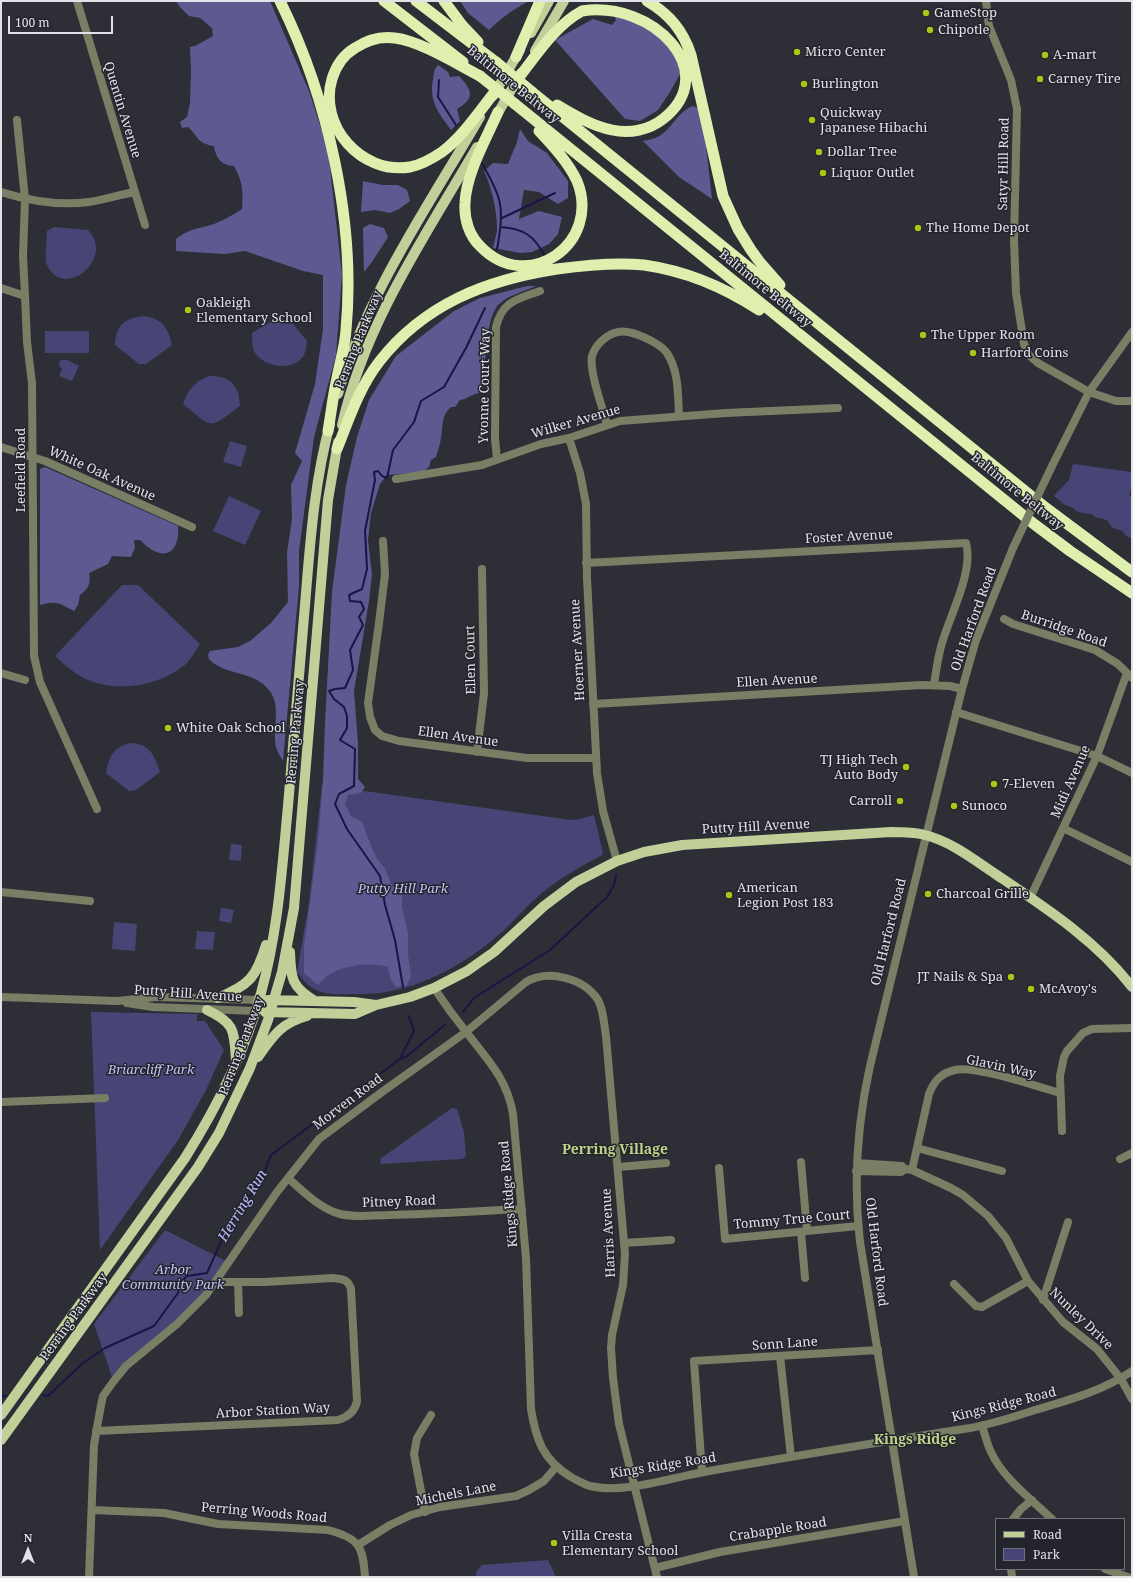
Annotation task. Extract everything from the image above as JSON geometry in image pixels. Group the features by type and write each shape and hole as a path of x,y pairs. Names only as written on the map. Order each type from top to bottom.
{"highway":[{"path":"280,1 302,51 320,103 333,153 345,231 348,281 346,331 328,432"},
{"name":"Baltimore Beltway","path":"384,1 480,76 1034,524 1070,551 1132,593"},
{"name":"Baltimore Beltway","path":"416,1 493,59 1046,508 1132,572"},
{"path":"444,1 462,25 493,59"},
{"path":"516,57 540,1"},
{"path":"520,76 550,38 569,19 592,6 602,3 622,2"},
{"path":"532,92 583,120 613,130 642,130 659,122 666,116 678,100 684,82 685,64 682,51 677,40 662,21 643,8 642,4"},
{"path":"642,4 669,17 685,38 691,55 721,190 738,229 758,261 810,315"},
{"path":"480,76 422,46 395,38 373,40 351,50 338,65 330,85 330,107 337,130 344,140 359,154 385,166 409,167 430,159 453,143 494,93"},
{"path":"498,112 472,172 466,192 465,211 469,230 474,239 496,260 524,266 543,263 567,247 577,231 582,210 580,190 563,158 519,108"},
{"path":"337,449 360,393 368,378 379,362 403,336 428,315 454,300 482,287 524,275 569,267 608,263 644,265 660,268 694,277 726,290 804,338"}],"main road":[{"name":"Perring Parkway","path":"1,1415 185,1158 219,1100 256,1012 274,934 279,903 311,534 321,465 328,432 347,365 361,329 380,288 549,1"},
{"name":"Perring Parkway","path":"1,1440 198,1168 219,1133 250,1068 274,1000 289,938 297,880 328,500 345,415 358,371 373,334 392,294 564,1"},
{"name":"Putty Hill Avenue","path":"256,1012 355,1014 376,1005 410,997 434,988 467,971 494,952 544,906 566,889 590,874 616,861 658,849 688,844 902,832 925,835 963,853 1030,898 1097,949 1117,968 1132,987"},
{"path":"218,998 240,988 256,973 260,965 279,903"},
{"path":"289,938 292,979 299,990 315,1001"},
{"name":"Putty Hill Avenue","path":"259,1000 354,1002 376,1005"},
{"path":"207,1010 229,1023 235,1040 236,1062"},
{"path":"250,1068 279,1030 295,1019 314,1014"}],"street":[{"name":"Quentin Avenue","path":"77,1 145,225"},
{"name":"Satyr Hill Road","path":"986,1 989,26 1011,80 1017,109 1014,240 1016,293 1024,344 1029,355 1041,366 1089,392 1116,401 1132,401"},
{"name":"Leefield Road","path":"17,120 25,199 23,256 26,342 32,383 34,656 40,682 97,809"},
{"path":"1,192 37,202 75,203 91,202 134,192"},
{"path":"1,288 25,296"},
{"name":"Yvonne Court Way","path":"497,459 495,439 496,327 506,306 540,291"},
{"path":"607,425 596,387 592,360 594,350 598,345 611,334 618,332 634,334 654,342 667,353 675,374 679,416"},
{"name":"Old Harford Road","path":"914,1577 858,1226 856,1167 860,1114 925,835 962,689 978,633 1013,548 1089,392 1132,332"},
{"name":"Wilker Avenue","path":"396,479 482,465 541,444 569,438 620,421 637,418 838,408"},
{"name":"Hoerner Avenue","path":"569,438 580,473 586,499 586,563 596,758 603,811 616,861"},
{"name":"White Oak Avenue","path":"1,447 32,456 192,527"},
{"name":"Ellen Avenue","path":"383,541 385,574 380,623 368,703 370,717 375,730 382,736 388,738 478,752 538,759 596,758"},
{"name":"Foster Avenue","path":"586,563 966,543 968,554 963,580 942,642 934,685"},
{"name":"Ellen Court","path":"478,752 484,693 482,569"},
{"name":"Burridge Road","path":"1004,619 1013,624 1095,650 1118,664 1129,675"},
{"path":"1,674 25,680"},
{"name":"Midi Avenue","path":"1030,898 1097,756 1129,675"},
{"name":"Ellen Avenue","path":"593,704 934,685 962,689"},
{"path":"956,712 1097,756 1132,773"},
{"path":"1063,828 1132,862"},
{"path":"1,892 90,901"},
{"name":"Morven Road","path":"89,1577 92,1510 92,1457 103,1396 113,1382 126,1366 193,1309 216,1282 277,1192 319,1139 466,1032 530,980 545,976 560,977"},
{"name":"Harris Avenue","path":"560,977 574,981 588,989 594,995 601,1009 606,1036 625,1264 624,1285 612,1335 611,1348 613,1378 619,1424 657,1577"},
{"name":"Kings Ridge Road","path":"434,988 501,1077 511,1099 526,1258 531,1409 536,1435 540,1446 556,1467 577,1481 591,1486 616,1488 634,1486 702,1472 982,1426 1078,1398 1121,1379 1132,1371"},
{"name":"Putty Hill Avenue","path":"1,997 117,1001 153,1007 256,1012"},
{"name":"Putty Hill Avenue","path":"117,1001 156,997 259,1000"},
{"path":"1062,1131 1060,1076 1064,1057 1083,1033 1092,1029 1132,1028"},
{"name":"Glavin Way","path":"908,1170 917,1148 932,1087 937,1079 949,1072 963,1069 979,1071 1060,1093"},
{"path":"1,1102 105,1098"},
{"path":"917,1148 1002,1171"},
{"path":"1120,1159 1132,1153"},
{"path":"801,1162 805,1278"},
{"path":"618,1167 666,1163"},
{"name":"Nunley Drive","path":"856,1167 902,1166 908,1170 939,1182 963,1195 988,1216 1003,1233 1028,1282 1063,1322 1097,1349 1121,1379 1132,1399"},
{"name":"Tommy True Court","path":"719,1168 725,1238 858,1226"},
{"name":"Pitney Road","path":"288,1178 319,1204 340,1214 351,1216 522,1209"},
{"path":"1043,1300 1068,1222"},
{"path":"624,1243 671,1240"},
{"name":"Arbor Station Way","path":"96,1431 338,1420 351,1414 357,1401 351,1289 348,1282 342,1279 333,1278 216,1282"},
{"path":"238,1282 239,1313"},
{"path":"954,1284 976,1306 982,1307 1028,1282"},
{"name":"Sonn Lane","path":"702,1472 694,1361 878,1350"},
{"path":"780,1356 791,1457"},
{"path":"426,1512 414,1454 417,1438 431,1415"},
{"path":"982,1426 991,1452 1000,1467 1051,1518"},
{"name":"Michels Lane","path":"358,1545 411,1514 426,1512 440,1507 516,1496 544,1481 556,1467"},
{"path":"1014,1518 1021,1509 1032,1500"},
{"name":"Perring Woods Road","path":"92,1510 164,1513 218,1524 328,1530 345,1535 358,1545"},
{"name":"Crabapple Road","path":"655,1568 720,1552 905,1522"},
{"path":"358,1545 363,1560 365,1577"},
{"path":"1108,1570 1128,1577"}],"green space":[{"path":"54,227 88,230 95,241 96,253 92,263 84,272 74,277 64,279 55,275 47,265 47,231"},
{"path":"144,316 155,319 163,325 168,333 172,345 146,364 139,364 115,345 117,332 123,324 137,317"},
{"path":"280,316 287,317 307,341 306,350 301,359 295,363 282,366 262,360 253,349 252,343 252,333"},
{"path":"45,331 89,331 89,353 45,353"},
{"path":"60,360 67,360 79,366 72,381 59,376 62,369 59,366"},
{"path":"209,376 216,376 228,380 235,387 239,398 240,406 216,423 206,422 183,404 187,394 193,387 199,381"},
{"path":"230,441 247,446 241,467 223,462"},
{"path":"1073,464 1132,472 1132,486 1129,496 1132,497 1132,539 1125,535 1121,530 1112,527 1109,522 1104,519 1097,518 1092,514 1076,511 1065,505 1054,496 1069,480"},
{"path":"229,496 261,511 245,545 213,531"},
{"path":"122,585 138,585 200,644 188,662 175,672 163,678 136,686 108,685 94,682 78,675 55,656"},
{"path":"129,743 146,747 153,755 160,772 136,790 129,791 106,773 110,758 115,750"},
{"name":"Putty Hill Park","path":"322,785 571,820 594,815 603,853 548,888 492,940 466,959 437,976 407,987 386,992 335,994 320,992 308,985 297,972 309,903"},
{"path":"231,844 242,845 241,861 229,860"},
{"path":"221,908 234,910 231,923 219,921"},
{"path":"114,922 137,924 135,951 112,949"},
{"path":"197,931 215,932 213,950 195,949"},
{"name":"Briarcliff Park","path":"91,1012 197,1014 197,1021 205,1021 224,1050 206,1090 178,1140 100,1250"},
{"path":"452,1108 457,1109 464,1132 466,1156 462,1159 381,1164 380,1159"},
{"name":"Arbor Community Park","path":"165,1230 226,1261 201,1301 112,1377 94,1324"},
{"path":"548,1560 556,1577 476,1577 476,1572 482,1565"}],"shaded area":[{"path":"176,1 270,1 309,91 328,150 342,274 336,355 314,437 299,551 299,586 283,761 276,747 276,710 273,696 269,690 255,679 223,668 216,664 209,659 208,655 210,651 238,647 250,641 271,623 288,602 287,552 292,519 291,485 302,461 295,453 315,384 323,329 323,275 303,271 245,251 225,254 176,251 176,239 181,235 214,224 242,209 242,187 234,166 222,163 216,154 214,146 201,142 188,127 182,128 180,122 187,117 190,103 190,47 195,46 213,36 212,28 200,18 189,16"},
{"path":"460,1 529,1 508,14 489,30 468,13"},
{"path":"612,9 673,44 680,74 658,110 640,121 625,119 555,40 593,19 612,25 616,20"},
{"path":"438,65 448,72 450,77 459,76 467,86 470,94 467,101 457,109 460,121 451,130 439,112 432,94 433,79"},
{"path":"693,106 698,108 705,137 712,199 679,177 643,141 655,138 664,133 683,112"},
{"path":"520,129 528,141 547,153 568,181 568,198 558,204 539,192 524,190 519,219 539,211 562,217 558,234 549,244 532,252 520,253 493,248 497,231 497,222 492,192 484,171 493,163 508,164 517,142"},
{"path":"363,181 382,185 398,185 407,190 410,201 399,209 390,213 375,210 361,212"},
{"path":"370,224 384,228 388,237 364,272 363,228"},
{"path":"527,286 536,286 502,301 495,309 488,332 484,383 479,393 460,400 455,407 451,407 448,410 444,417 436,457 431,460 429,467 423,472 387,475 380,484 371,513 368,540 372,575 354,691 358,743 358,779 365,787 361,793 348,795 345,804 351,816 362,822 377,859 385,869 392,886 402,895 402,907 408,933 408,955 411,976 407,986 397,987 391,981 388,967 382,965 360,965 338,970 326,977 318,985 304,973 304,947 318,843 323,779 332,592 346,485 357,437 369,400 396,356 454,311 480,298"},
{"path":"45,467 178,526 176,545 167,553 161,553 147,547 140,540 134,540 135,548 131,557 112,556 108,564 89,573 90,580 88,586 80,595 78,605 74,611 55,603 40,605 40,469"}],"waterway":[{"name":"Herring Run","path":"439,80 438,97 456,125"},
{"name":"Herring Run","path":"481,162 488,174 500,203 501,223 497,249"},
{"path":"502,218 555,193"},
{"path":"501,227 523,232 528,235 537,243 545,256"},
{"name":"Herring Run","path":"403,987 395,940 385,905 380,876 347,829 335,804 339,794 354,786 355,749 340,740 347,728 347,716 344,707 334,699 329,691 345,688 353,670 350,650 363,625 359,617 364,609 361,602 350,601 349,595 362,589 367,569 365,531 375,480 374,472 378,471 382,476 387,478 393,450 414,422 421,401 444,387 466,348 485,308"},
{"path":"463,1012 474,998 550,950 607,897 614,885 616,875"},
{"name":"Herring Run","path":"43,1395 48,1396 83,1363 105,1348 154,1326 178,1293 180,1283 187,1276 207,1273 227,1228 262,1179 271,1155 400,1059 414,1031 409,1016"},
{"path":"400,1059 407,1056 446,1024"},
{"name":"Herring Run","path":"1,1396 6,1396"}],"place":[{"name":"GameStop","path":"926,13"},
{"name":"Chipotle","path":"930,30"},
{"name":"Micro Center","path":"797,52"},
{"name":"A-mart","path":"1045,55"},
{"name":"Carney Tire","path":"1040,79"},
{"name":"Burlington","path":"804,84"},
{"name":"Quickway Japanese Hibachi","path":"812,120"},
{"name":"Dollar Tree","path":"819,152"},
{"name":"Liquor Outlet","path":"823,173"},
{"name":"The Home Depot","path":"918,228"},
{"name":"Oakleigh Elementary School","path":"188,310"},
{"name":"The Upper Room","path":"923,335"},
{"name":"Harford Coins","path":"973,353"},
{"name":"White Oak School","path":"168,728"},
{"name":"TJ High Tech Auto Body","path":"906,767"},
{"name":"7-Eleven","path":"994,784"},
{"name":"Carroll","path":"900,801"},
{"name":"Sunoco","path":"954,806"},
{"name":"Charcoal Grille","path":"928,894"},
{"name":"American Legion Post 183","path":"729,895"},
{"name":"JT Nails & Spa","path":"1011,977"},
{"name":"McAvoy's","path":"1031,989"},
{"name":"Villa Cresta Elementary School","path":"554,1543"}],"district":[{"name":"Perring Village","path":"615,1150"},
{"name":"Kings Ridge","path":"915,1440"}]}
